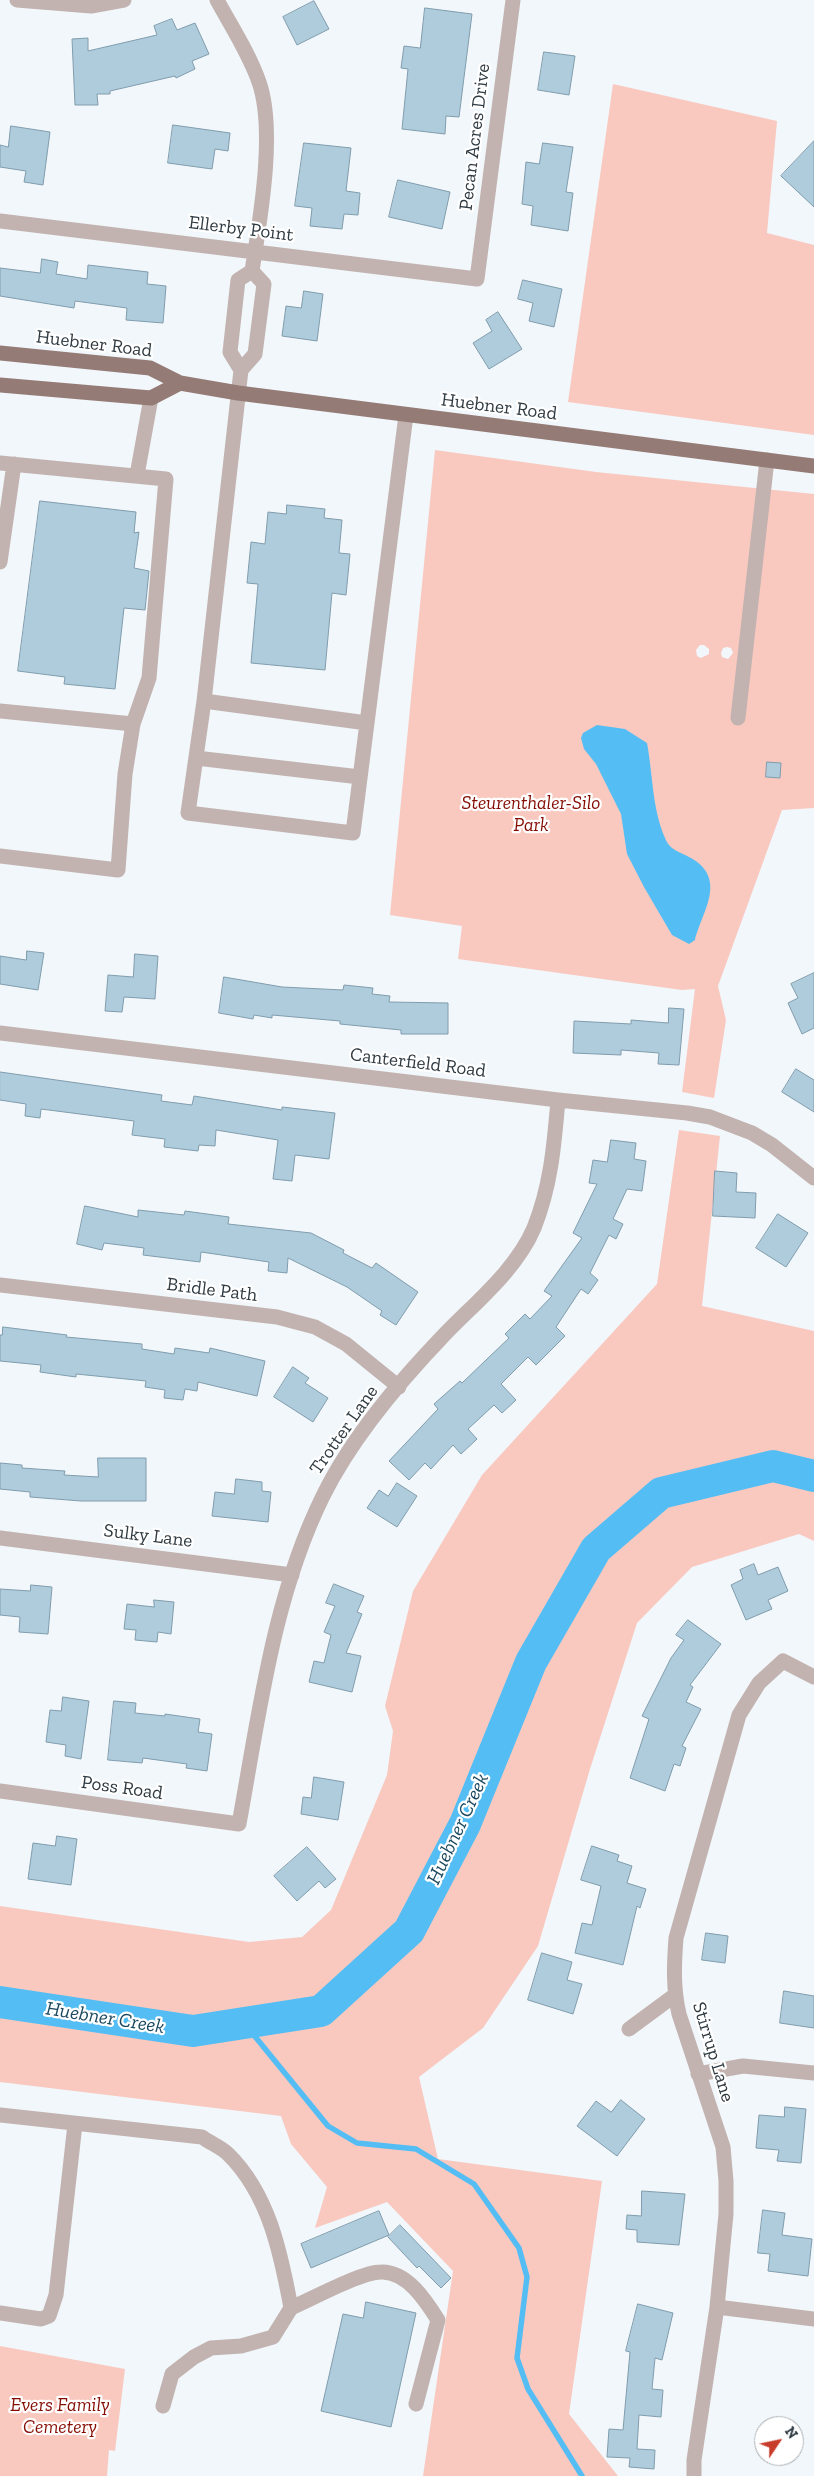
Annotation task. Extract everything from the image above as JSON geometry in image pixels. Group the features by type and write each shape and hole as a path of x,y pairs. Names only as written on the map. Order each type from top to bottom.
{"main road":[{"name":"Huebner Road","path":"0,353 150,368 180,383 238,393 814,466"},
{"path":"0,385 151,398 180,383"}],"street":[{"path":"17,0 91,6 124,0"},
{"path":"217,0 260,84 266,117 266,152 252,271 238,280 230,352 241,370"},
{"name":"Pecan Acres Drive","path":"477,279 513,0"},
{"name":"Ellerby Point","path":"0,221 255,250 477,279"},
{"path":"252,271 264,284 254,354 241,370 204,701 188,813 353,833 406,415"},
{"path":"137,475 151,398"},
{"path":"738,718 767,460"},
{"path":"0,562 7,463 166,479 149,678 133,724 125,774 118,870 0,856"},
{"path":"204,701 367,723"},
{"path":"0,711 133,724"},
{"path":"196,758 360,777"},
{"name":"Canterfield Road","path":"0,1033 710,1117 752,1133 772,1145 814,1178"},
{"name":"Trotter Lane","path":"239,1824 271,1647 292,1575 322,1496 358,1438 399,1387 515,1260 533,1229 552,1172 558,1100"},
{"name":"Bridle Path","path":"0,1285 286,1320 315,1327 346,1344 399,1387"},
{"name":"Sulky Lane","path":"0,1538 292,1575"},
{"name":"Stirrup Lane","path":"694,2476 694,2460 717,2307 726,2214 726,2181 723,2147 698,2074 675,1995 673,1976 678,1929 739,1715 759,1683 783,1661 814,1677"},
{"name":"Poss Road","path":"0,1791 239,1824"},
{"path":"629,2029 675,1995"},
{"path":"698,2074 743,2066 814,2073"},
{"path":"0,2115 202,2138 228,2153 252,2186 276,2236 291,2308"},
{"path":"0,2313 41,2319 49,2316 56,2295 75,2124"},
{"path":"163,2406 172,2374 194,2357 211,2348 241,2346 273,2337 291,2308 360,2276 382,2271 405,2280 427,2303 438,2320 416,2404"},
{"path":"717,2307 814,2320"}],"green space":[{"path":"613,84 777,121 767,233 814,245 814,435 568,402"},
{"name":"Steurenthaler-Silo Park","path":"435,450 596,472 814,494 814,808 782,810 718,986 726,1020 714,1098 682,1092 695,989 682,990 458,959 462,926 390,915","holes":["700,645 704,645 709,649 709,654 701,658 697,656 696,650","723,648 731,648 733,653 728,659 722,657 721,653"]},
{"path":"679,1130 720,1136 702,1306 814,1331 814,1541 799,1534 692,1567 637,1623 590,1769 538,1946 483,2028 419,2077 438,2159 602,2181 569,2414 618,2476 423,2476 453,2271 387,2202 315,2228 327,2187 291,2144 281,2116 0,2082 0,1906 249,1942 302,1937 331,1910 387,1775 393,1731 385,1706 413,1591 482,1475 657,1284"},
{"name":"Evers Family Cemetery","path":"0,2346 125,2369 115,2451 109,2450 107,2476 0,2476"}],"water":[{"path":"597,725 625,729 647,743 655,803 665,838 670,846 702,866 708,876 710,896 707,907 695,940 689,944 672,935 627,854 621,814 596,764 584,749 581,738 583,733"}],"building":[{"path":"314,1 329,29 297,45 283,17"},
{"path":"425,8 472,14 459,117 446,116 445,134 402,129 408,69 401,68 404,46 420,48"},
{"path":"172,19 177,30 195,23 209,54 192,61 195,69 176,78 175,76 110,91 110,94 97,94 98,105 75,105 72,39 88,38 88,51 157,35 154,26"},
{"path":"544,52 575,56 569,95 538,90"},
{"path":"173,125 230,133 228,151 215,149 212,169 168,163"},
{"path":"11,126 50,132 43,185 24,182 26,171 0,167 0,145 8,147"},
{"path":"814,141 814,207 781,176"},
{"path":"304,143 351,148 346,191 360,193 358,215 344,214 342,229 310,226 312,208 295,206"},
{"path":"543,143 573,147 566,192 573,193 568,231 531,225 533,206 522,204 526,162 539,164"},
{"path":"398,180 450,192 442,229 389,217"},
{"path":"42,259 58,262 56,274 87,279 88,265 148,272 147,284 166,286 163,323 126,320 127,308 75,301 74,308 0,296 0,268 40,273"},
{"path":"523,280 562,289 554,327 529,321 533,303 518,299"},
{"path":"304,291 323,294 317,341 282,336 286,306 301,308"},
{"path":"498,312 522,349 489,369 473,343 492,331 486,320"},
{"path":"40,501 136,512 134,533 139,532 134,568 149,571 145,610 124,608 115,689 64,684 65,677 18,671"},
{"path":"287,505 325,509 324,518 342,520 339,553 350,554 346,595 332,593 325,670 251,663 258,584 247,583 251,542 265,544 268,512 286,514"},
{"path":"767,762 781,763 780,778 766,777"},
{"path":"27,951 44,953 38,990 0,984 0,956 26,960"},
{"path":"135,954 158,956 155,999 124,997 122,1012 105,1011 108,975 133,977"},
{"path":"814,973 814,1028 802,1034 788,1003 798,998 791,984"},
{"path":"224,977 282,987 343,990 344,985 373,988 372,994 390,996 389,1002 448,1003 448,1034 401,1034 401,1030 340,1024 340,1021 272,1015 272,1018 254,1015 253,1019 219,1013"},
{"path":"669,1008 684,1009 679,1065 658,1064 659,1053 621,1050 621,1055 573,1053 574,1021 631,1024 631,1020 668,1023"},
{"path":"796,1069 814,1080 814,1112 782,1092"},
{"path":"0,1072 162,1095 161,1101 192,1105 194,1096 282,1110 282,1107 335,1113 329,1159 295,1155 292,1181 273,1179 278,1140 216,1130 215,1146 199,1145 198,1151 164,1147 165,1139 132,1135 134,1121 41,1109 40,1118 25,1116 26,1104 0,1100"},
{"path":"611,1140 636,1143 634,1159 646,1161 642,1191 627,1189 613,1219 623,1224 616,1239 609,1235 590,1273 598,1280 588,1294 581,1289 556,1327 565,1336 536,1365 528,1357 501,1384 516,1400 502,1413 494,1405 468,1429 477,1439 461,1454 453,1445 431,1469 425,1463 409,1480 389,1461 438,1409 434,1404 460,1381 462,1383 509,1338 505,1334 525,1314 530,1319 552,1296 544,1291 582,1238 573,1233 597,1184 589,1183 593,1160 607,1162"},
{"path":"715,1171 737,1173 736,1192 756,1193 755,1218 713,1216"},
{"path":"85,1206 138,1217 138,1210 184,1215 185,1211 229,1217 228,1224 311,1233 344,1250 343,1253 372,1268 376,1263 418,1292 396,1325 380,1315 382,1311 347,1287 288,1258 287,1273 268,1271 269,1262 201,1252 200,1262 143,1255 144,1248 104,1243 102,1250 77,1244"},
{"path":"778,1214 808,1233 786,1267 756,1248"},
{"path":"3,1327 67,1335 66,1337 142,1344 142,1349 174,1354 175,1348 209,1353 210,1348 265,1361 257,1396 198,1382 197,1391 185,1389 183,1400 164,1398 165,1390 145,1387 146,1381 76,1374 76,1377 40,1372 41,1365 0,1361 0,1335 2,1335"},
{"path":"293,1367 309,1378 305,1383 328,1398 313,1422 274,1397"},
{"path":"98,1458 146,1458 146,1501 81,1501 30,1497 30,1492 0,1489 0,1463 22,1465 22,1468 65,1471 64,1475 98,1477"},
{"path":"236,1479 262,1482 262,1491 271,1492 268,1522 212,1516 215,1492 234,1494"},
{"path":"397,1483 417,1496 397,1527 367,1508 379,1490 388,1496"},
{"path":"754,1564 758,1575 778,1567 788,1591 768,1600 772,1609 746,1620 731,1585 743,1579 740,1570"},
{"path":"334,1584 364,1596 357,1612 362,1614 346,1653 361,1656 352,1692 309,1682 314,1661 324,1663 331,1635 324,1632 335,1606 326,1603"},
{"path":"31,1585 52,1587 48,1634 19,1632 20,1617 0,1615 0,1589 30,1591"},
{"path":"154,1600 174,1602 171,1634 158,1632 157,1642 135,1640 136,1630 124,1629 127,1604 154,1607"},
{"path":"688,1620 721,1644 690,1685 693,1687 686,1702 701,1709 682,1746 686,1748 680,1766 674,1764 665,1791 630,1778 649,1719 642,1716 671,1658 684,1640 676,1635"},
{"path":"63,1697 89,1701 81,1759 65,1756 66,1745 46,1742 50,1710 61,1711"},
{"path":"114,1701 136,1703 135,1713 165,1716 165,1714 200,1719 198,1732 212,1734 207,1771 186,1768 187,1764 143,1758 142,1763 108,1760"},
{"path":"314,1777 344,1782 338,1820 301,1814 303,1797 311,1798"},
{"path":"57,1836 77,1839 71,1885 28,1879 33,1843 55,1846"},
{"path":"592,1846 619,1855 617,1861 632,1866 627,1883 646,1889 640,1908 637,1906 623,1965 575,1953 582,1923 592,1925 601,1886 581,1880"},
{"path":"307,1847 336,1879 325,1888 319,1881 297,1901 274,1876"},
{"path":"706,1933 728,1936 725,1963 702,1960"},
{"path":"542,1953 572,1962 567,1980 582,1984 573,2014 528,2000"},
{"path":"784,1991 814,1996 814,2028 780,2023"},
{"path":"621,2100 645,2119 617,2156 577,2126 596,2101 611,2112"},
{"path":"785,2107 806,2109 801,2163 777,2161 779,2150 756,2148 759,2115 784,2117"},
{"path":"642,2191 685,2194 679,2245 637,2242 637,2230 626,2229 627,2215 641,2216"},
{"path":"763,2210 785,2213 782,2235 812,2239 808,2276 768,2271 770,2254 758,2253"},
{"path":"379,2211 389,2235 311,2268 301,2244"},
{"path":"400,2225 451,2278 441,2288 419,2266 417,2268 388,2237"},
{"path":"366,2302 416,2313 391,2427 321,2411 343,2314 363,2318"},
{"path":"638,2304 673,2313 662,2360 655,2358 652,2389 663,2390 661,2417 639,2415 637,2449 655,2450 654,2469 629,2467 630,2458 607,2457 609,2429 623,2430 630,2352 626,2351"}],"waterway":[{"name":"Huebner Creek","path":"0,2002 193,2031 321,2011 409,1931 465,1824 531,1662 596,1549 661,1493 773,1466 814,1476"},
{"path":"244,2023 328,2126 357,2143 416,2149 474,2184 519,2248 527,2277 517,2358 528,2389 582,2476"}]}
